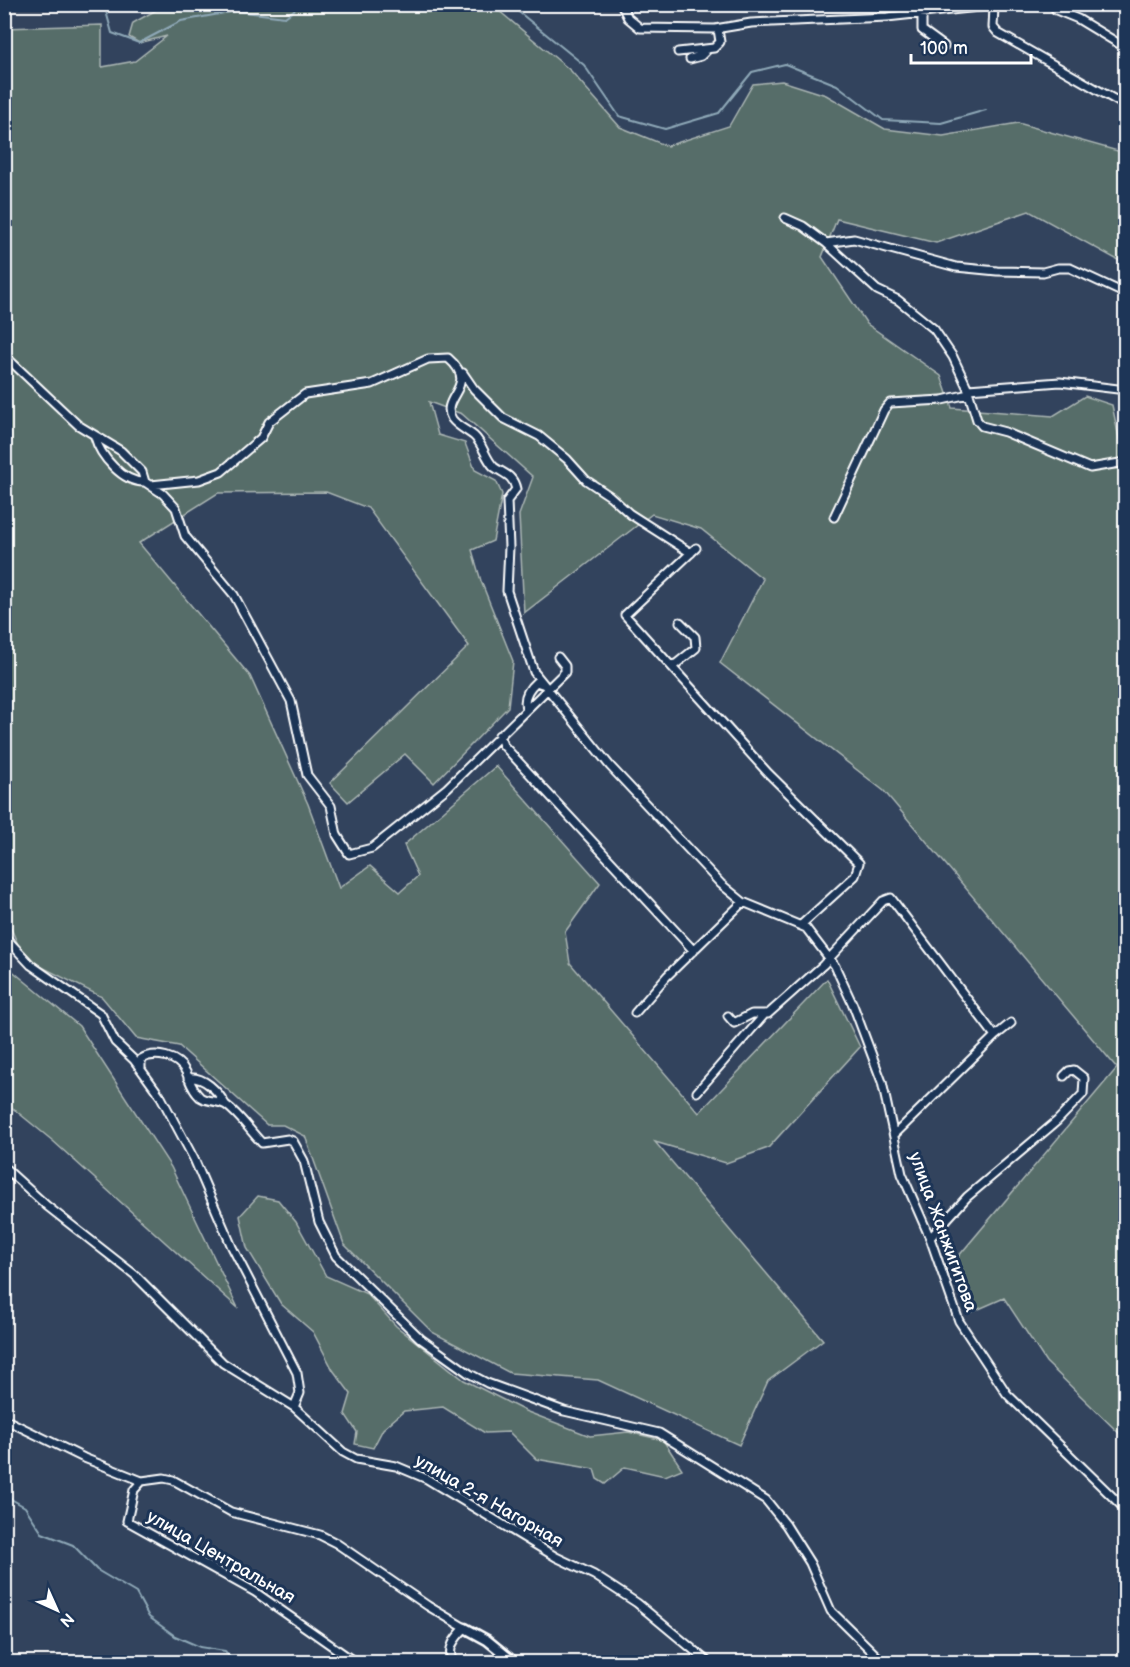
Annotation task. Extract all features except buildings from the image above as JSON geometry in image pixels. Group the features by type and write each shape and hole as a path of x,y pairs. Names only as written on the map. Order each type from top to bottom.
{"street":[{"path":"621,4 628,18 640,28 718,29 751,23 922,14 1006,4"},
{"path":"1053,4 1056,10 1078,19 1125,48"},
{"path":"994,7 993,27 998,33 1125,106"},
{"path":"922,14 922,30 944,46"},
{"path":"690,59 701,56 720,42 718,29"},
{"path":"678,52 707,50"},
{"path":"785,218 803,226 826,243 877,290 898,300 934,329 953,357 969,391 977,420 982,426 1005,432 1090,468 1125,462"},
{"path":"826,243 854,238 956,267 1042,272 1070,268 1125,294"},
{"path":"4,355 78,425 121,451 142,472 148,484 176,508 185,536 224,581 248,620 291,701 307,775 331,806 337,835 350,854 372,848 447,788 526,708 542,695 546,687 565,672 565,666 558,657"},
{"path":"95,437 106,460 140,482 148,484 199,480 220,472 261,438 269,422 304,394 372,384 428,359 448,358 460,368 474,389 503,418 539,436 567,459 586,480 610,496 630,514 694,550 625,615 768,773 859,863 855,876 801,925 743,902 722,884 610,766 546,687 530,663 507,591 509,547 507,501 516,489 504,472 494,466 473,435 452,418 449,410 462,379 460,368"},
{"path":"834,517 884,410 890,403 942,400 969,391 1060,382 1125,390"},
{"path":"671,665 676,664 696,648 695,637 680,622"},
{"path":"526,708 524,702 529,688 536,682 546,687"},
{"path":"499,735 503,745 694,951"},
{"path":"697,1092 765,1014 775,1009 883,901 891,898 995,1036"},
{"path":"635,1013 667,976 743,902"},
{"name":"улица Жанжигитова","path":"801,925 809,931 828,957 843,983 866,1037 886,1092 904,1179 930,1238 959,1321 994,1377 1017,1405 1125,1510"},
{"path":"4,936 35,969 101,1014 115,1042 141,1069 178,1127 232,1247 297,1373 300,1393 294,1407"},
{"path":"728,1016 734,1023 752,1014 765,1014"},
{"path":"895,1134 1011,1023"},
{"path":"141,1069 141,1059 149,1055 166,1056 184,1069 197,1095 204,1100 217,1100 226,1105"},
{"path":"930,1238 967,1197 1057,1121 1083,1094 1084,1078 1079,1073 1074,1070 1064,1076"},
{"path":"188,1078 194,1077 209,1084 262,1143 288,1139 293,1142 304,1161 319,1222 336,1256 421,1339 478,1378 564,1411 659,1432 696,1458 752,1489 773,1507 786,1525 810,1563 831,1611 883,1662"},
{"name":"улица 2-я Нагорная","path":"4,1167 47,1206 135,1275 223,1363 294,1407 349,1456 396,1466 427,1479 556,1557 594,1575 643,1607 708,1662"},
{"path":"4,1419 84,1458 142,1481"},
{"name":"улица Центральная","path":"355,1662 255,1592 127,1521 134,1490 142,1481 164,1478 173,1480 238,1514 330,1539 487,1641 514,1662"},
{"path":"453,1662 449,1654 465,1628"}],"green space":[{"path":"165,5 492,5 571,71 620,127 667,146 729,126 753,84 782,81 826,95 885,129 943,136 1018,123 1125,153 1125,264 1029,211 936,243 837,219 822,257 867,324 941,376 952,408 1053,416 1085,396 1112,405 1121,447 1125,447 1125,1439 1046,1362 1004,1298 972,1312 952,1264 1117,1068 884,791 720,663 763,579 701,529 652,514 524,613 519,515 533,477 462,414 429,402 438,435 465,443 475,470 496,481 502,494 493,541 472,550 481,581 513,661 508,707 434,783 405,754 348,802 330,783 469,646 368,508 326,492 218,493 139,543 250,676 308,804 339,888 370,866 400,892 418,876 404,845 496,766 600,883 565,932 570,963 699,1113 827,979 860,1047 768,1148 726,1163 655,1142 823,1340 768,1381 739,1445 598,1380 510,1373 432,1332 344,1244 305,1136 283,1125 267,1125 179,1046 136,1038 102,997 24,958 4,913 4,28 102,25 102,67 135,61 167,36 139,43 129,37 133,23"},
{"path":"4,964 79,1026 171,1167 238,1308 53,1141 5,1102"},
{"path":"258,1196 278,1200 296,1222 326,1276 367,1294 396,1326 464,1380 525,1411 590,1436 628,1432 663,1440 682,1469 665,1476 625,1467 605,1484 597,1479 594,1469 536,1459 509,1432 485,1433 443,1407 404,1411 383,1429 373,1448 355,1444 357,1432 345,1414 351,1394 333,1370 313,1332 281,1304 247,1248 240,1216"}],"waterway":[{"path":"104,4 112,33 139,43 181,21 236,11 285,17 302,4"},
{"path":"509,4 584,65 619,116 665,129 719,113 752,72 785,64 837,85 883,120 941,123 986,110"},
{"path":"4,1495 25,1507 42,1533 73,1545 97,1570 136,1593 149,1617 175,1636 200,1647 225,1651 234,1662"}]}
